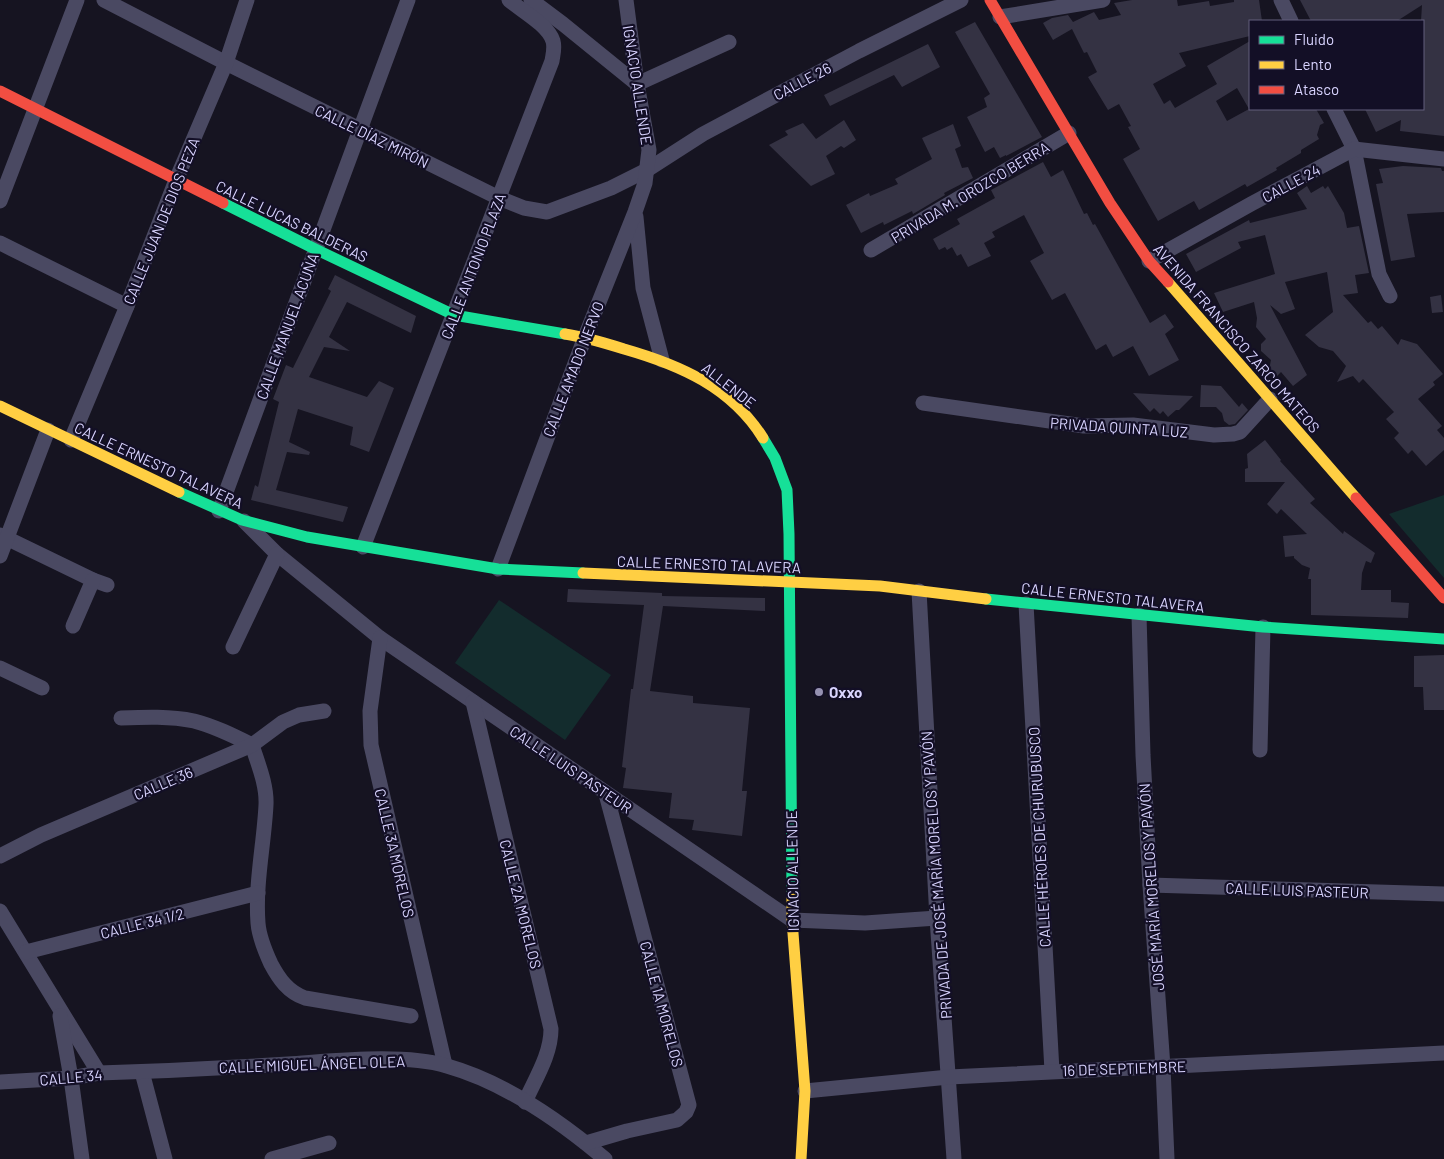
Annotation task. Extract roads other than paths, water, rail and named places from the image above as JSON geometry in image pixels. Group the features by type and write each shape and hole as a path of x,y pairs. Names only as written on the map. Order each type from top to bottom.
{"street":[{"path":"0,201 77,0"},
{"name":"CALLE DÍAZ MIRÓN","path":"104,0 359,130 499,198 524,208 546,212 611,188 647,170"},
{"name":"CALLE JUAN DE DIOS PEZA","path":"71,440 127,306 176,180 226,63 247,0"},
{"name":"CALLE MANUEL ACUÑA","path":"219,511 408,0"},
{"name":"CALLE ANTONIO PLAZA","path":"363,547 552,61 553,41 548,32 509,0"},
{"path":"530,0 637,84 729,42"},
{"name":"IGNACIO ALLENDE","path":"626,0 637,84 649,150 647,170"},
{"name":"CALLE 26","path":"647,170 703,134 859,51 961,0"},
{"name":"AVENIDA FRANCISCO ZARCO MATEOS","path":"990,0 1110,203 1149,261 1444,598"},
{"path":"1000,17 1103,0"},
{"path":"1281,0 1291,20"},
{"name":"CALLE LUCAS BALDERAS","path":"0,91 315,249 454,315 585,336"},
{"path":"1334,110 1354,149 1379,274 1390,296"},
{"name":"PRIVADA M. OROZCO BERRA","path":"872,250 1069,133"},
{"path":"1354,149 1444,158"},
{"name":"CALLE 24","path":"1149,261 1354,149"},
{"name":"CALLE AMADO NERVO","path":"498,569 585,336 636,212 647,170"},
{"path":"636,212 643,288 662,360"},
{"path":"0,243 127,306"},
{"name":"ALLENDE","path":"585,336 662,360 685,370 710,385 735,405 752,422 775,458 787,490 790,534 790,582"},
{"name":"PRIVADA QUINTA LUZ","path":"923,403 1084,426 1133,424 1214,435 1240,432 1270,399"},
{"name":"CALLE ERNESTO TALAVERA","path":"0,406 219,511 242,520 307,537 498,569 880,586 1026,604 1263,627 1444,639"},
{"path":"0,556 3,536 48,430"},
{"name":"CALLE LUIS PASTEUR","path":"242,520 276,554 380,638 792,920"},
{"path":"3,536 93,580 108,585"},
{"path":"233,647 276,554"},
{"path":"73,626 93,580"},
{"name":"IGNACIO ALLENDE","path":"790,582 789,699 792,920 804,1091 802,1159"},
{"name":"PRIVADA DE JOSÉ MARÍA MORELOS Y PAVÓN","path":"919,591 937,918 954,1159"},
{"name":"CALLE HÉROES DE CHURUBUSCO","path":"1026,604 1052,1071"},
{"name":"JOSÉ MARÍA MORELOS Y PAVÓN","path":"1139,615 1143,755 1150,886 1164,1067 1167,1159"},
{"path":"1260,750 1263,627"},
{"name":"CALLE 3A MORELOS","path":"380,638 370,711 371,745 445,1065"},
{"path":"0,668 42,688"},
{"name":"CALLE 2A MORELOS","path":"473,702 551,1028 548,1051 524,1102"},
{"name":"CALLE 36","path":"0,856 41,835 252,745 283,722 299,715 324,711"},
{"path":"121,718 169,718 195,722 252,745 262,778 266,804 258,893 258,925 262,944 276,975 288,989 305,998 411,1016"},
{"name":"CALLE 1A MORELOS","path":"586,1143 678,1120 686,1112 689,1105 606,794"},
{"name":"CALLE LUIS PASTEUR","path":"1150,886 1444,894"},
{"name":"CALLE 34 1/2","path":"26,952 258,893"},
{"path":"0,911 99,1074"},
{"path":"792,920 865,923 937,918"},
{"path":"58,1007 71,1078 82,1159"},
{"name":"16 DE SEPTIEMBRE","path":"804,1091 949,1077 1444,1053"},
{"name":"CALLE MIGUEL ÁNGEL OLEA","path":"142,1072 371,1060 408,1060 445,1065 482,1078 524,1102 560,1124 606,1159"},
{"path":"142,1072 166,1159"},
{"name":"CALLE 34","path":"0,1082 142,1072"},
{"path":"272,1159 328,1143"}],"place":[{"name":"Oxxo","path":"819,692"}]}
